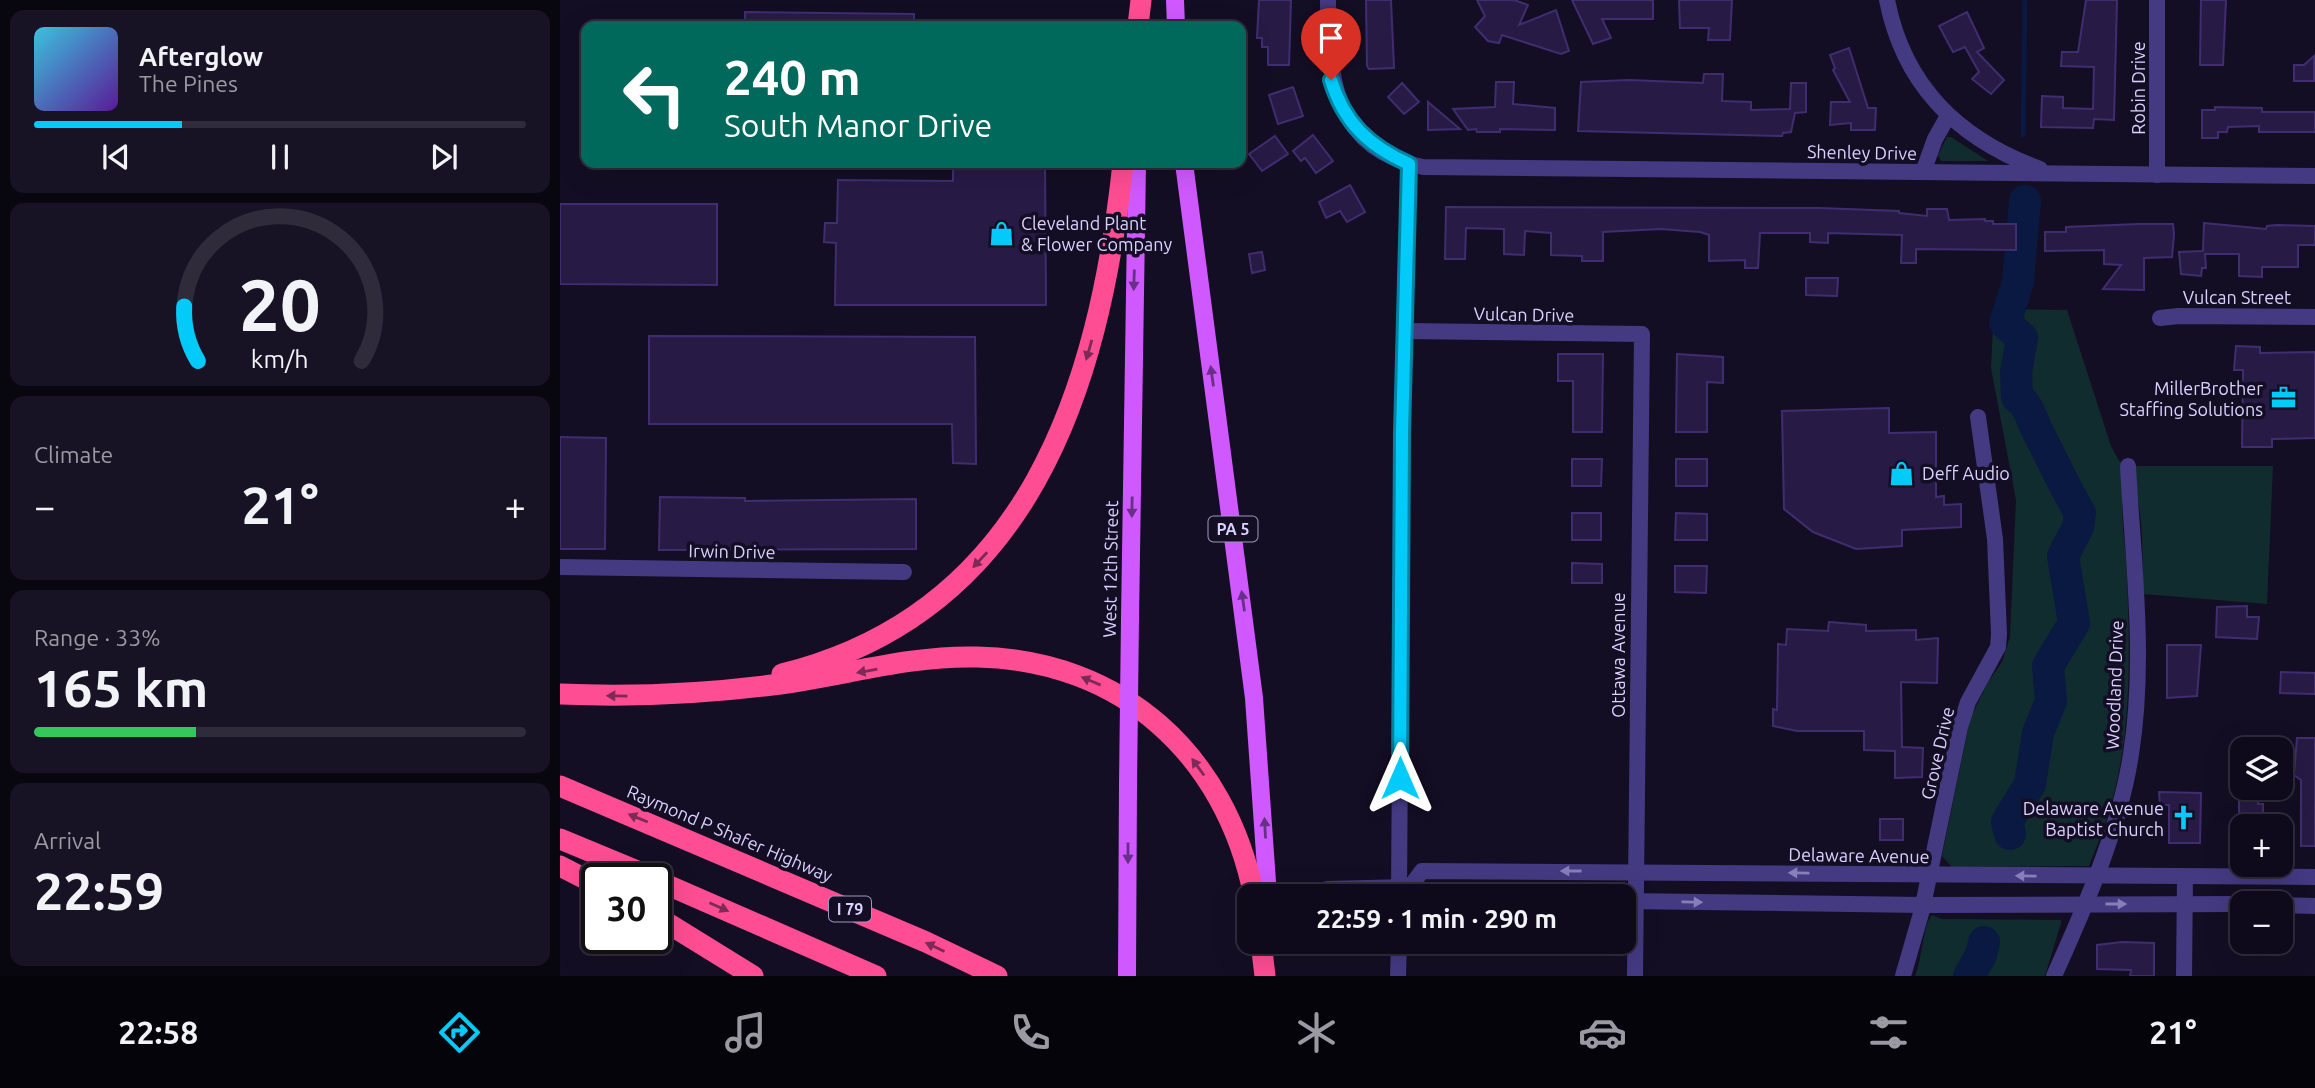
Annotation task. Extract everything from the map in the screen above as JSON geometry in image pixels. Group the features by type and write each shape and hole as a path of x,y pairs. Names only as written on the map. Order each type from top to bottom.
{"highway":[{"path":"1139,21 1141,0"},
{"path":"674,693 789,672 869,641 939,598 994,545 1034,486 1080,379 1104,291 1123,168"},
{"path":"560,694 674,693 801,681 951,658 1026,661 1080,677 1129,700 1168,731 1185,749 1217,795 1230,821 1250,884"},
{"name":"Raymond P Shafer Highway","path":"560,786 901,931 996,976"},
{"path":"560,839 617,863"},
{"path":"560,866 581,877"},
{"path":"672,886 876,976"},
{"path":"672,926 753,976"},
{"path":"1263,954 1267,976"}],"main road":[{"path":"1175,0 1175,21"},
{"name":"West 12th Street","path":"1127,974 1137,168"},
{"name":"PA 5","path":"1185,168 1252,674 1267,884"},
{"path":"1267,976 1268,954"}],"street":[{"path":"1328,0 1329,62 1342,110 1369,142 1409,164 1405,331 1407,884"},
{"path":"1887,0 1905,59 1928,94 1948,116 1998,152 2049,173"},
{"name":"Robin Drive","path":"2157,0 2157,175"},
{"path":"1923,172 1935,139 1948,116"},
{"name":"Shenley Drive","path":"1409,164 1478,169 2315,176"},
{"name":"Vulcan Street","path":"2160,318 2315,317"},
{"name":"Vulcan Drive","path":"1405,331 1642,334"},
{"name":"Ottawa Avenue","path":"1633,884 1636,871 1642,334"},
{"name":"Grove Drive","path":"1903,976 1930,875 1960,727 1968,702 1998,647 1996,539 1978,416"},
{"name":"Woodland Drive","path":"2054,976 2094,877 2124,790 2135,723 2135,578 2128,466"},
{"name":"Irwin Drive","path":"560,567 904,572"},
{"name":"Delaware Avenue","path":"1413,884 1422,871 2315,877"},
{"path":"2184,976 2185,877"},
{"path":"1636,901 1923,905 2230,904"},
{"path":"2293,905 2315,906"},
{"path":"1398,976 1399,954"},
{"name":"Ottawa Avenue","path":"1634,954 1635,976"}],"green space":[{"path":"1947,137 1988,161 1941,161 1938,155"},
{"path":"1994,309 2067,310 2111,446 2119,461 2128,466 2273,466 2267,604 2143,594 2140,513 2128,467 2122,508 2129,636 2126,725 2116,783 2105,825 2089,866 1952,867 1942,856 1970,719 1988,682 2002,662 2010,637 2016,500 1991,368"},
{"path":"1932,915 1942,919 2061,920 2061,923 2045,976 1915,976"}],"building":[{"path":"1259,0 1291,0 1289,65 1268,65 1268,47 1262,47 1262,38 1257,38"},
{"path":"1366,0 1391,0 1394,68 1369,69 1367,66"},
{"path":"1477,0 1514,0 1528,5 1519,25 1556,10 1569,51 1561,54 1502,35 1499,43 1488,41 1475,27 1485,16"},
{"path":"1572,0 1653,0 1653,19 1602,19 1611,38 1593,44"},
{"path":"1679,0 1732,0 1730,40 1708,40 1709,28 1680,28"},
{"path":"2086,0 2117,0 2114,120 2094,119 2093,128 2041,127 2042,96 2063,97 2063,108 2093,109 2094,67 2061,66 2062,52 2078,52"},
{"path":"2201,0 2226,0 2223,65 2200,65"},
{"path":"745,12 914,14 914,21 745,21"},
{"path":"1967,12 1984,48 1977,52 2004,80 1991,94 1972,79 1979,72 1965,47 1953,52 1939,26"},
{"path":"1849,48 1868,108 1876,108 1875,130 1851,130 1851,123 1830,125 1831,102 1850,102 1833,70 1835,68 1830,55"},
{"path":"2314,56 2314,81 2294,81 2294,65 2304,65"},
{"path":"1704,74 1723,74 1722,101 1751,102 1751,110 1790,109 1791,83 1806,83 1806,112 1795,113 1791,132 1783,133 1782,136 1578,131 1581,82 1629,80 1703,83"},
{"path":"1496,82 1514,82 1513,104 1555,108 1555,130 1468,130 1453,109 1495,107"},
{"path":"1402,83 1419,102 1404,114 1388,97"},
{"path":"1293,87 1303,116 1278,124 1269,95"},
{"path":"1428,102 1460,129 1428,130"},
{"path":"2215,107 2262,108 2262,112 2315,112 2315,132 2259,132 2259,126 2228,127 2227,132 2218,132 2218,138 2202,138 2202,110 2215,110"},
{"path":"1313,135 1333,161 1316,173 1305,158 1301,161 1293,151"},
{"path":"1275,136 1288,154 1262,171 1249,154"},
{"path":"953,168 1045,168 1046,305 835,305 836,243 824,242 825,223 837,223 838,180 953,181"},
{"path":"1350,185 1365,212 1347,222 1340,211 1326,218 1319,202"},
{"path":"560,204 717,204 717,285 560,284"},
{"path":"1446,207 1819,208 1899,211 1927,216 1927,209 1947,209 1949,220 1985,219 1993,221 1993,224 2016,224 2016,250 1916,249 1916,263 1901,263 1902,235 1828,233 1828,243 1810,242 1810,233 1760,233 1758,268 1745,268 1745,260 1709,261 1709,235 1700,232 1661,229 1603,232 1603,261 1582,261 1582,256 1551,255 1551,233 1525,231 1524,255 1504,254 1504,229 1466,228 1465,259 1445,259"},
{"path":"2204,223 2266,229 2267,226 2277,225 2315,226 2315,245 2298,245 2298,267 2262,267 2262,277 2239,276 2239,254 2205,254 2206,268 2202,268 2201,276 2181,274 2179,252 2203,251"},
{"path":"2173,224 2174,234 2172,257 2144,258 2144,290 2103,289 2121,265 2104,264 2104,250 2045,251 2045,232 2066,232 2066,227"},
{"path":"1262,252 1265,270 1252,273 1249,254"},
{"path":"1806,278 1838,278 1837,296 1806,295"},
{"path":"649,336 975,337 976,464 953,463 952,424 649,424"},
{"path":"2236,346 2260,347 2260,353 2315,352 2315,438 2272,439 2272,447 2242,447 2243,370 2234,370"},
{"path":"1558,354 1603,354 1602,432 1573,432 1573,381 1558,381"},
{"path":"1677,354 1723,357 1723,383 1707,382 1707,432 1676,432"},
{"path":"1889,408 1889,433 1936,432 1936,497 1944,496 1944,505 1961,504 1961,527 1902,530 1902,546 1856,549 1813,532 1784,509 1782,411"},
{"path":"560,437 606,438 605,549 560,549"},
{"path":"1572,459 1602,459 1601,486 1572,486"},
{"path":"1676,459 1707,459 1707,486 1676,486"},
{"path":"660,497 745,498 745,501 916,499 916,549 659,550"},
{"path":"1572,513 1601,513 1601,540 1572,540"},
{"path":"1676,513 1707,514 1707,540 1675,540"},
{"path":"1572,563 1602,564 1602,583 1572,583"},
{"path":"1675,566 1707,566 1706,593 1675,592"},
{"path":"2247,606 2247,617 2259,617 2257,639 2216,637 2217,607"},
{"path":"1829,622 1866,625 1866,631 1916,630 1916,640 1938,638 1937,683 1901,682 1902,747 1923,748 1922,777 1895,778 1895,751 1864,750 1864,731 1797,731 1773,726 1773,709 1777,710 1778,644 1786,645 1787,629 1828,631"},
{"path":"2167,645 2201,645 2197,696 2167,698"},
{"path":"2281,672 2315,673 2315,694 2280,693"},
{"path":"2297,738 2315,738 2315,846 2301,846 2301,780 2294,775"},
{"path":"2159,792 2201,793 2200,843 2169,843 2169,805 2160,805"},
{"path":"2239,800 2258,800 2258,804 2263,804 2263,814 2239,814"},
{"path":"1880,819 1903,819 1903,840 1880,840"},
{"path":"2122,942 2154,943 2154,976 2130,976 2131,970 2097,969 2097,945"}],"waterway":[{"path":"2023,135 2025,0"},
{"path":"2010,834 2007,822 2030,784 2038,733 2051,701 2048,666 2074,623 2063,556 2078,527 2080,513 2028,409 2017,397 2016,372 2022,338 2005,323 2018,282 2025,201"},
{"path":"1969,976 1981,955 1984,942"}],"place":[{"name":"Cleveland Plant & Flower Company","path":"1001,233"},
{"name":"MillerBrother Staffing Solutions","path":"2283,398"},
{"name":"Deff Audio","path":"1902,473"},
{"name":"Delaware Avenue Baptist Church","path":"2184,818"}],"route":[{"path":"1331,80 1346,118 1360,134 1391,156 1409,164 1402,433 1400,778"}]}
